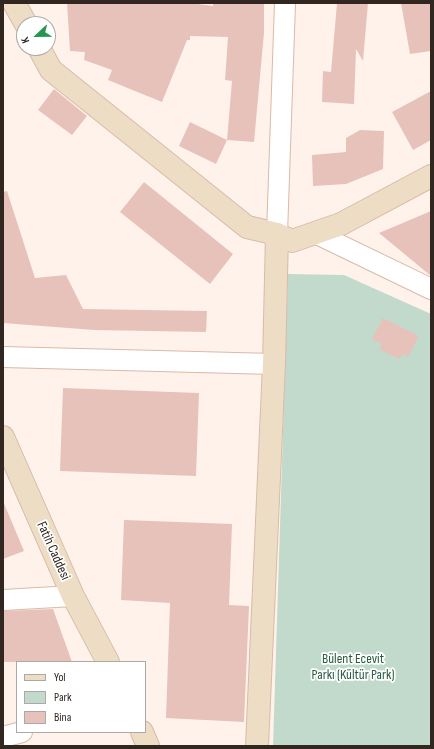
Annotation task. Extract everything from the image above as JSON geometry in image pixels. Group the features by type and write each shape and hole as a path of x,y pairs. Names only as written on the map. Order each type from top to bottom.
{"street":[{"path":"3,20 10,3"},
{"path":"14,3 21,16"},
{"path":"257,746 274,364 285,3"},
{"path":"43,56 51,70 247,227 277,234 292,241 341,224 431,176"},
{"path":"315,233 431,289"},
{"path":"3,357 274,364"},
{"name":"Fatih Caddesi","path":"3,437 73,596 107,661"},
{"path":"3,600 73,596"},
{"path":"3,737 18,733"},
{"path":"142,733 148,746"}],"green space":[{"name":"Bülent Ecevit Parkı (Kültür Park)","path":"288,274 344,275 431,314 431,746 273,746"}],"building":[{"path":"67,3 190,3 213,6 213,3 264,3 264,33 254,142 227,140 232,81 225,80 228,37 190,36 190,40 187,40 162,102 108,80 112,70 84,60 85,52 70,51"},
{"path":"337,3 368,3 363,61 356,49 354,104 322,102 323,71 331,72"},
{"path":"401,3 431,3 431,51 410,54"},
{"path":"54,89 87,116 72,135 38,110"},
{"path":"431,91 431,140 413,150 392,112"},
{"path":"190,122 227,140 216,164 179,146"},
{"path":"360,130 384,131 383,169 346,184 313,186 312,155 346,152 346,138"},
{"path":"144,182 233,254 210,284 120,212"},
{"path":"7,191 35,278 66,275 83,309 207,311 206,332 94,330 3,323 3,192"},
{"path":"431,211 431,276 379,233"},
{"path":"383,318 419,336 408,357 402,354 399,359 379,349 382,344 372,339"},
{"path":"63,388 199,393 196,476 60,471"},
{"path":"3,501 24,551 3,559"},
{"path":"124,520 232,524 229,605 249,606 244,722 166,718 170,603 121,600"},
{"path":"53,609 72,661 3,662 3,611"}]}
